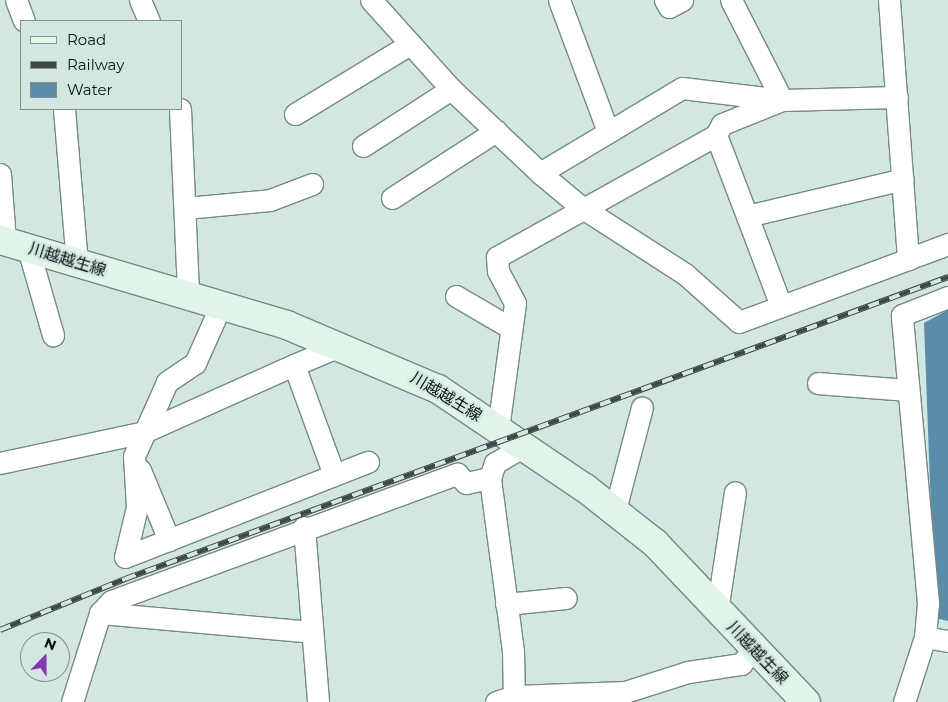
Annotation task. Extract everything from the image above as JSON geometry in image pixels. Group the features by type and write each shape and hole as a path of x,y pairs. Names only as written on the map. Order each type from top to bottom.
{"main road":[{"name":"川越越生線","path":"11,243 221,305 342,345 438,389 615,510 655,543 753,650 806,702"}],"street":[{"path":"16,0 24,20"},
{"path":"140,0 149,20"},
{"path":"371,0 451,89 540,172 581,207 685,274 739,322 948,244"},
{"path":"559,0 608,132"},
{"path":"665,0 669,7 682,0"},
{"path":"732,0 782,100"},
{"path":"889,0 908,259"},
{"path":"295,114 410,44"},
{"path":"540,172 682,88 782,100 897,97"},
{"path":"363,146 451,89"},
{"path":"498,429 509,327 515,303 498,271 497,257 581,207 633,184 716,135 722,124 782,100"},
{"path":"64,110 77,263"},
{"path":"180,110 186,208 188,295"},
{"path":"392,198 496,131"},
{"path":"716,135 782,306"},
{"path":"0,174 11,243 52,335"},
{"path":"747,216 903,178"},
{"path":"186,208 270,200 312,184"},
{"path":"456,296 509,327"},
{"path":"904,702 925,637 928,603 907,390 902,315 948,297"},
{"path":"221,305 195,363 167,382 134,456 137,507 125,557 368,462"},
{"path":"0,463 144,432 342,345"},
{"path":"294,365 334,475"},
{"path":"818,383 907,390"},
{"path":"615,510 642,408"},
{"path":"524,446 495,463 490,478 506,604 508,700 625,692 688,672 741,664 753,650"},
{"path":"134,456 169,540"},
{"path":"72,702 100,613 111,601 304,527 456,474 466,483 490,478"},
{"path":"717,611 735,492"},
{"path":"304,527 318,702"},
{"path":"506,604 566,598"},
{"path":"100,613 312,632"},
{"path":"925,637 948,641"}],"water":[{"path":"948,310 948,621 935,618 924,323"}],"railway":[{"path":"0,630 125,579 948,277"}]}
